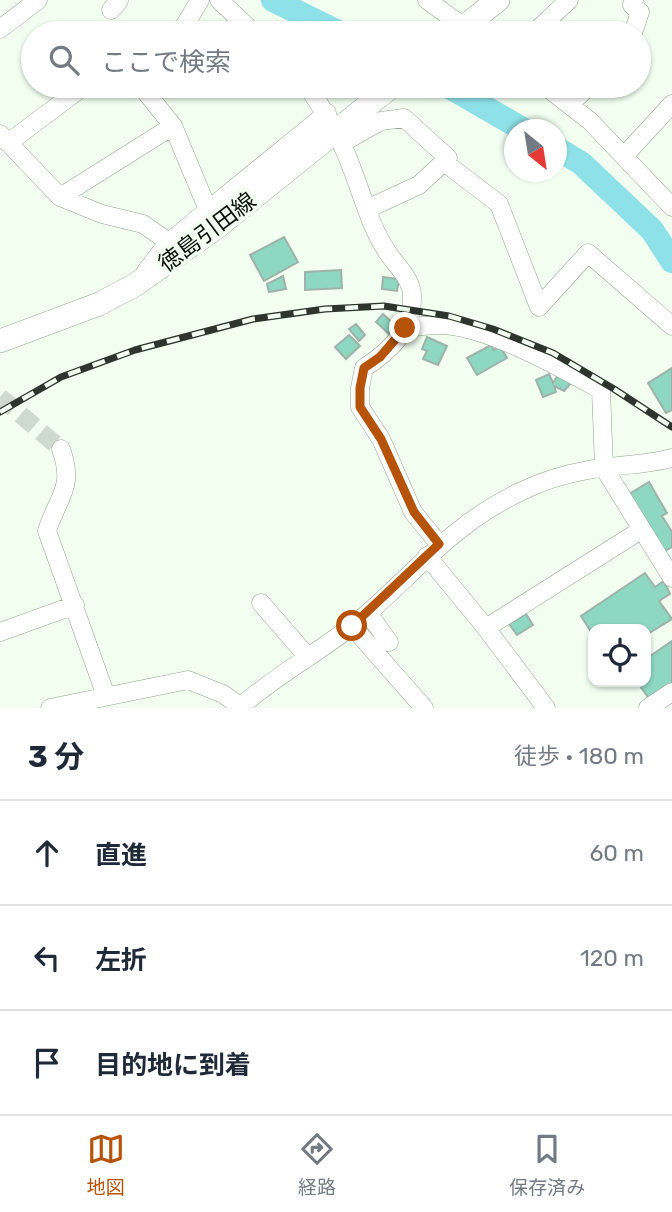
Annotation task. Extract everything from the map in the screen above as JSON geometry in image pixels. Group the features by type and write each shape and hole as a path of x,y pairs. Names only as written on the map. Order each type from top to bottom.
{"main road":[{"path":"475,21 498,0"},
{"name":"徳島引田線","path":"0,341 99,304 135,285 217,227 376,98"}],"street":[{"path":"0,29 38,0"},
{"path":"187,21 200,0"},
{"path":"219,0 241,21"},
{"path":"427,0 452,21"},
{"path":"547,21 569,0"},
{"path":"634,0 632,5 640,12 637,21"},
{"path":"66,98 4,139 60,197 102,214 143,224 167,244"},
{"path":"151,98 173,126 208,211"},
{"path":"315,98 335,129 385,249 406,277 412,294 409,322 380,357 364,368 360,407 381,439 433,550 486,628 546,708"},
{"path":"562,98 590,121 672,207"},
{"path":"570,104 576,98"},
{"path":"624,156 672,104"},
{"path":"135,285 167,244 208,211 335,129 404,118 448,158 419,185 367,209"},
{"path":"60,197 173,126"},
{"path":"444,162 499,204 539,307 587,253 672,326"},
{"path":"405,328 439,325 464,328 547,360 601,390 604,468 672,578"},
{"path":"61,449 68,473 64,492 47,531 75,605 115,695 139,708"},
{"path":"50,708 188,680 223,694 241,707 307,656 352,626 433,550 487,510 522,491 589,469 652,464 672,458"},
{"path":"486,628 641,530"},
{"path":"261,603 307,656"},
{"path":"0,632 75,605"},
{"path":"368,613 390,642"},
{"path":"352,626 424,708"},
{"path":"648,708 672,692"}],"building":[{"path":"284,237 298,262 264,281 250,255"},
{"path":"341,270 342,288 305,290 305,272"},
{"path":"283,276 286,289 269,292 267,284"},
{"path":"383,277 399,279 397,291 382,289"},
{"path":"383,314 400,330 392,337 376,322"},
{"path":"356,324 365,335 359,341 349,329"},
{"path":"349,335 360,346 346,359 335,347"},
{"path":"427,337 447,346 438,365 423,359 427,351 422,349"},
{"path":"491,345 494,350 500,346 507,358 477,375 467,358"},
{"path":"672,368 672,410 666,413 648,383"},
{"path":"549,374 553,383 558,375 571,383 564,391 554,386 556,392 543,397 536,380"},
{"path":"649,482 667,513 662,516 672,532 672,547 663,552 629,494"},
{"path":"645,573 655,587 664,581 670,594 659,601 672,619 651,632 651,624 588,624 588,627 581,616"},
{"path":"526,614 533,625 517,635 509,624"},
{"path":"672,641 672,686 650,700 641,687 651,687 651,656"}],"waterway":[{"path":"273,0 316,21"},
{"path":"469,98 505,119"},
{"path":"567,155 581,163 652,230 672,261"}],"tunnel":[{"path":"0,397 61,449"}],"railway":[{"path":"0,412 61,377 135,350 253,319 325,309 384,306 449,316 493,329 553,353 672,427"}],"route":[{"path":"352,626 439,544 414,512 381,439 360,407 364,368 380,357 402,335 405,328"}]}
